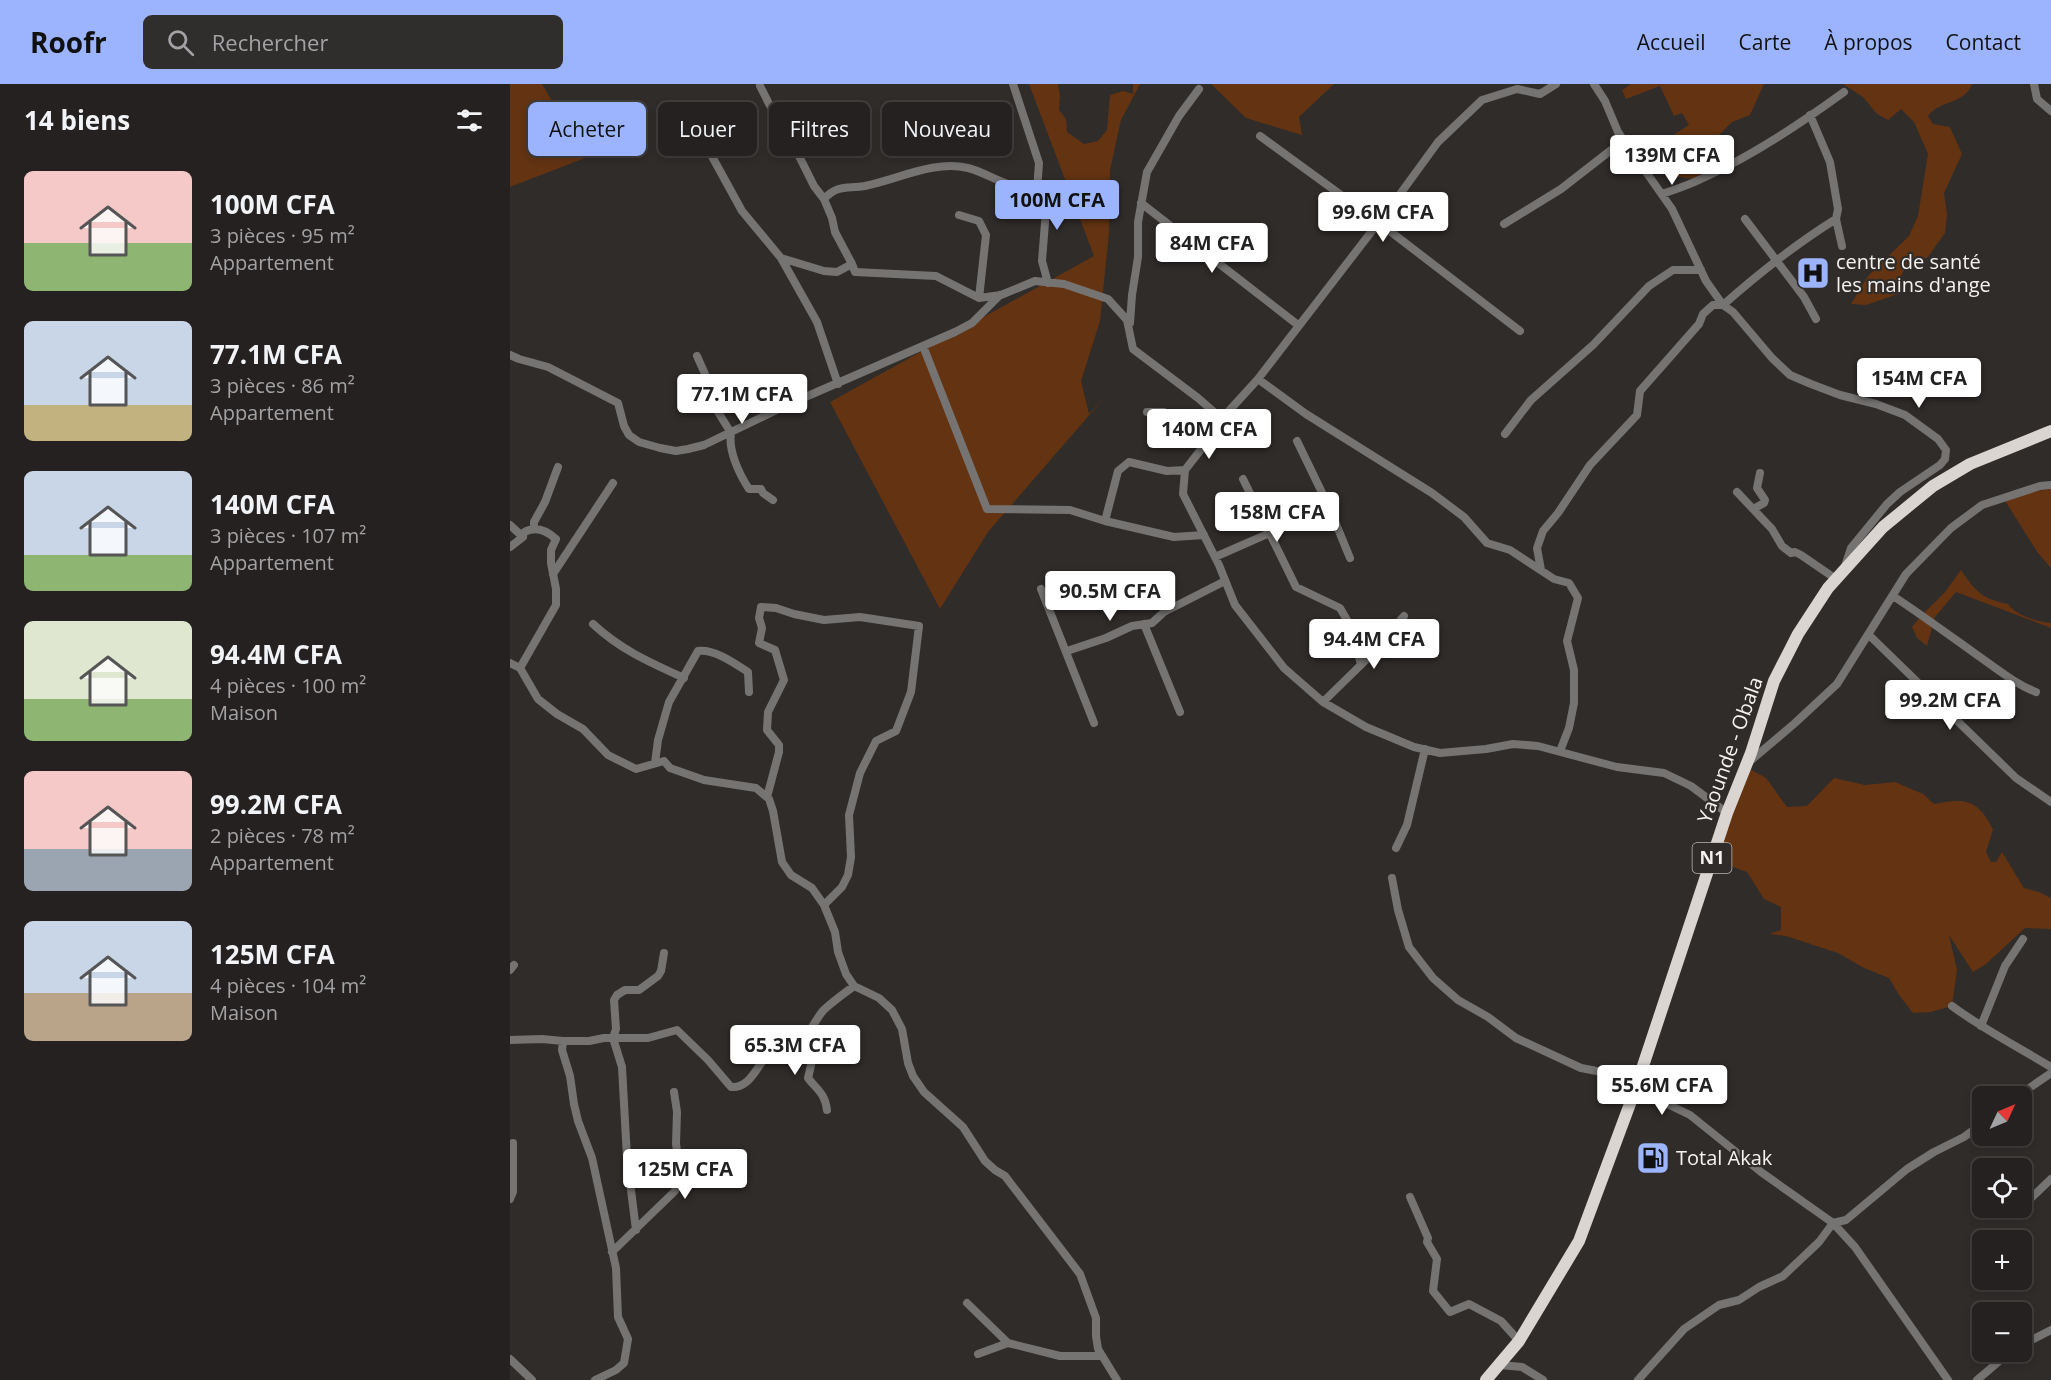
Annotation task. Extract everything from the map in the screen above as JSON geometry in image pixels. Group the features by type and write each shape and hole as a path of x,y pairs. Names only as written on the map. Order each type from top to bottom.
{"highway":[{"name":"Yaounde - Obala","path":"1486,1380 1520,1341 1579,1241 1634,1093 1727,813 1747,764 1774,681 1798,634 1840,575 1883,527 1933,486 1970,464 2051,430"}],"street":[{"path":"1013,84 1040,163 1037,190 1046,210 1042,261 1048,282"},
{"path":"1556,84 1540,94 1517,89 1482,100 1438,142 1258,379 1217,424 1213,434 1185,470 1183,494 1215,557 1235,605 1284,668 1323,702 1366,727 1425,750 1440,753 1513,744 1538,746 1617,767 1664,773 1691,786 1727,813"},
{"path":"1594,84 1605,101 1618,132 1662,194 1686,237 1706,281 1723,305 1732,312 1765,351 1790,375 1840,395 1876,404 1905,415 1938,439 1946,450 1945,459 1940,465 1900,492 1887,504 1851,548 1840,575 1795,552 1791,553 1782,546 1772,529 1737,492"},
{"path":"2034,84 2037,99 2051,111"},
{"path":"760,86 814,186 824,199 835,232 855,272 936,276 979,298 1000,295 1035,281 1064,284 1108,299 1126,320 1131,333"},
{"path":"1199,89 1179,116 1147,172 1138,222 1137,264 1129,314 1130,340 1133,350 1214,412 1217,424"},
{"path":"1662,194 1705,178 1745,156 1783,134 1844,93"},
{"path":"1810,115 1830,162 1838,209 1836,219 1842,246"},
{"path":"1260,136 1378,222 1520,331"},
{"path":"1504,224 1561,189 1624,140"},
{"path":"712,156 742,211 780,258 818,322 838,384"},
{"path":"824,199 830,192 842,187 864,186 942,166 969,168 1013,186 1027,185 1037,190"},
{"path":"1141,203 1298,326"},
{"path":"959,215 979,221 986,235 979,298"},
{"path":"1745,219 1804,297 1816,319"},
{"path":"1541,570 1537,548 1543,531 1590,465 1637,416 1640,391 1699,324 1703,314 1713,305 1723,305 1743,286 1836,219"},
{"path":"780,258 824,271 837,272 852,264"},
{"path":"1505,434 1531,400 1593,345 1649,286 1673,270 1701,270"},
{"path":"510,355 548,367 592,390 609,396 618,403 626,431 639,442 676,451 704,445 787,405 972,323 1000,295"},
{"path":"923,345 987,508 1070,510 1105,521 1174,537 1204,535"},
{"path":"697,356 709,383 709,394 731,433 729,442 744,481 749,489 761,489 773,500"},
{"path":"1258,379 1306,414 1432,493 1464,517 1487,543 1510,550 1554,579 1569,584 1578,598 1567,641 1574,670 1574,703 1569,728 1560,751"},
{"path":"1147,412 1164,412 1190,437 1204,444"},
{"path":"1297,441 1329,507 1350,558"},
{"path":"1105,521 1118,471 1129,462 1167,471 1185,470"},
{"path":"534,529 534,522 545,502 558,467"},
{"path":"1753,509 1765,500 1757,488 1760,474"},
{"path":"1243,479 1296,587 1340,608 1347,620 1361,664"},
{"path":"553,574 613,483"},
{"path":"1747,764 1837,684 1906,574 1944,536 1982,505 2040,486 2051,485"},
{"path":"1215,557 1329,507"},
{"path":"510,525 522,537"},
{"path":"510,547 529,529 546,530 556,539 551,550 556,606 520,668"},
{"path":"1067,651 1107,638 1132,626 1152,623 1164,612 1225,581"},
{"path":"1041,589 1094,723"},
{"path":"1893,596 2003,673 2037,692"},
{"path":"767,797 780,752 779,745 767,730 768,712 784,680 775,650 759,643 762,628 759,618 761,607 776,608 824,620 860,617 919,626 910,692 896,731 876,741 860,773 849,815 851,857 848,875 842,887 824,905"},
{"path":"1323,702 1404,616"},
{"path":"593,624 611,641 633,655 684,678"},
{"path":"1144,624 1179,712"},
{"path":"1869,635 2016,778 2051,802"},
{"path":"655,763 658,740 669,702 698,651 705,650 734,662 748,672 749,692"},
{"path":"510,663 520,668 538,699 557,714 584,729 608,755 636,769 664,761 670,768 704,780 756,788 767,797 773,811 782,862 791,875 812,888 824,905 836,932 837,952 846,974 854,986 879,998 892,1010 902,1029 908,1063 924,1092 963,1127 985,1161 1005,1176 1080,1274 1096,1318 1098,1349 1117,1380"},
{"path":"1396,848 1407,825 1425,750"},
{"path":"1392,878 1398,910 1409,947 1432,978 1458,1000 1488,1017 1516,1038 1581,1068 1607,1073 1634,1093 1661,1101 1690,1115 1761,1172 1833,1223 1855,1247 1948,1380"},
{"path":"1981,1026 2005,966 2023,939"},
{"path":"636,1230 627,1158 622,1067 613,1038 616,1029 614,1000 625,990 639,990 658,976 664,953"},
{"path":"510,1040 589,1041 648,1038 676,1030 708,1060 731,1088 737,1088 753,1074 770,1052 802,1040 824,1010 854,986"},
{"path":"1952,1006 1981,1026 2051,1067"},
{"path":"802,1040 800,1046 812,1061 808,1078 817,1086 826,1101 827,1110"},
{"path":"563,1041 562,1050 570,1076 574,1104 592,1158 616,1268 618,1317 628,1339 624,1363 616,1370 595,1380"},
{"path":"2032,1086 2051,1073"},
{"path":"612,1252 675,1191 680,1170 676,1144 677,1112 674,1092"},
{"path":"1638,1380 1684,1329 1719,1305 1739,1300 1759,1287 1783,1276 1819,1242 1833,1223 1846,1220 1907,1169 1972,1131"},
{"path":"510,1200 513,1192 513,1143"},
{"path":"2032,1197 2051,1179"},
{"path":"1410,1197 1428,1238 1427,1242 1437,1259 1433,1291 1450,1312 1469,1304 1502,1322 1520,1341"},
{"path":"967,1303 1008,1343 1060,1356 1102,1356"},
{"path":"2032,1340 2051,1330"},
{"path":"978,1354 1008,1343"},
{"path":"510,1359 532,1380"},
{"path":"1977,1380 1998,1362"},
{"path":"1500,1365 1522,1367 1543,1380"}],"shaded area":[{"path":"510,84 542,84 552,102 528,102 528,156 584,156 585,158 510,187"},
{"path":"1029,84 1058,84 1059,110 1066,119 1067,132 1084,144 1098,141 1107,130 1110,95 1123,91 1133,94 1133,84 1140,84 1121,120 1110,170 1109,233 1100,321 1081,381 1089,414 1105,397 988,532 940,609 830,402 1094,256"},
{"path":"1211,84 1334,84 1299,117 1302,135 1246,118"},
{"path":"1631,84 1764,84 1750,115 1732,122 1717,137 1709,138 1694,148 1702,173 1695,179 1678,177 1670,137 1689,125 1682,113 1674,116 1660,86 1626,99 1622,90"},
{"path":"1843,84 1972,84 1963,96 1938,107 1928,116 1933,124 1950,127 1962,154 1944,193 1947,214 1945,233 1928,257 1905,269 1900,278 1907,291 1866,305 1851,304 1868,276 1909,236 1918,216 1928,154 1914,122 1901,109 1888,120 1877,114 1863,97"},
{"path":"2051,489 2051,568 2038,553 2002,496"},
{"path":"1961,570 1975,589 1985,597 2008,604 2016,612 2027,617 2051,623 2051,628 1956,592 1935,617 1927,646 1917,638 1912,627 1945,592"},
{"path":"1744,766 1766,778 1787,807 1807,806 1834,778 1865,785 1895,782 1923,794 1934,804 1963,801 1976,806 1993,829 1986,852 1991,862 1996,862 2002,852 2024,888 2051,898 2051,929 2025,928 1986,964 1973,972 1949,935 1957,970 1952,1006 1931,1012 1913,1013 1889,978 1864,968 1838,953 1786,936 1769,934 1781,930 1781,907 1764,899 1747,872 1711,859"}],"place":[{"name":"centre de santé les mains d'ange","path":"1813,273"},
{"name":"Total Akak","path":"1653,1158"}]}
